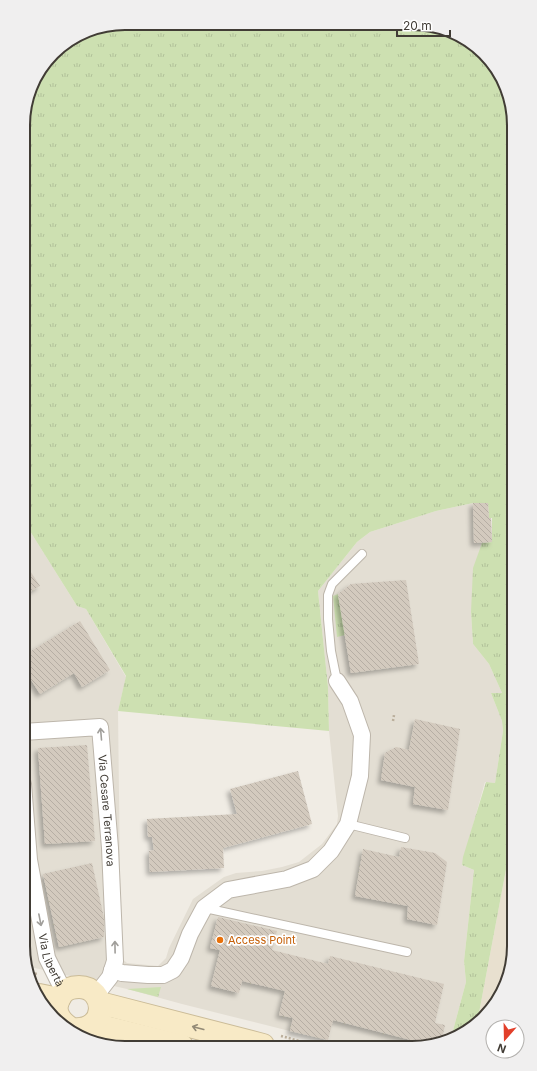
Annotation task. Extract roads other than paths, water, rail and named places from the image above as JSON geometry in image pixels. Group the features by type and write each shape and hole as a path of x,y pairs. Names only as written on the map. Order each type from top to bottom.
{"street":[{"path":"112,970 122,973 163,975 173,970 181,958 190,934 204,908 228,890 287,879 313,869 332,851 348,824 360,776 362,736 350,701 337,681"},
{"name":"Via Cesare Terranova","path":"30,732 100,727 110,848 115,933 115,961 110,976 98,999"},
{"name":"Via Libertà","path":"30,865 47,958 60,1011"},
{"path":"78,1028 60,1011 73,987 87,988 98,999 249,1041"},
{"path":"81,1030 94,1024 97,1020 100,1012 98,999"},
{"path":"94,1024 162,1041"}],"lane":[{"path":"337,681 331,650 328,619 328,595 332,584 362,554"},
{"path":"348,824 406,838"},
{"path":"204,908 407,952"}],"place":[{"name":"Access Point","path":"220,940"}]}
